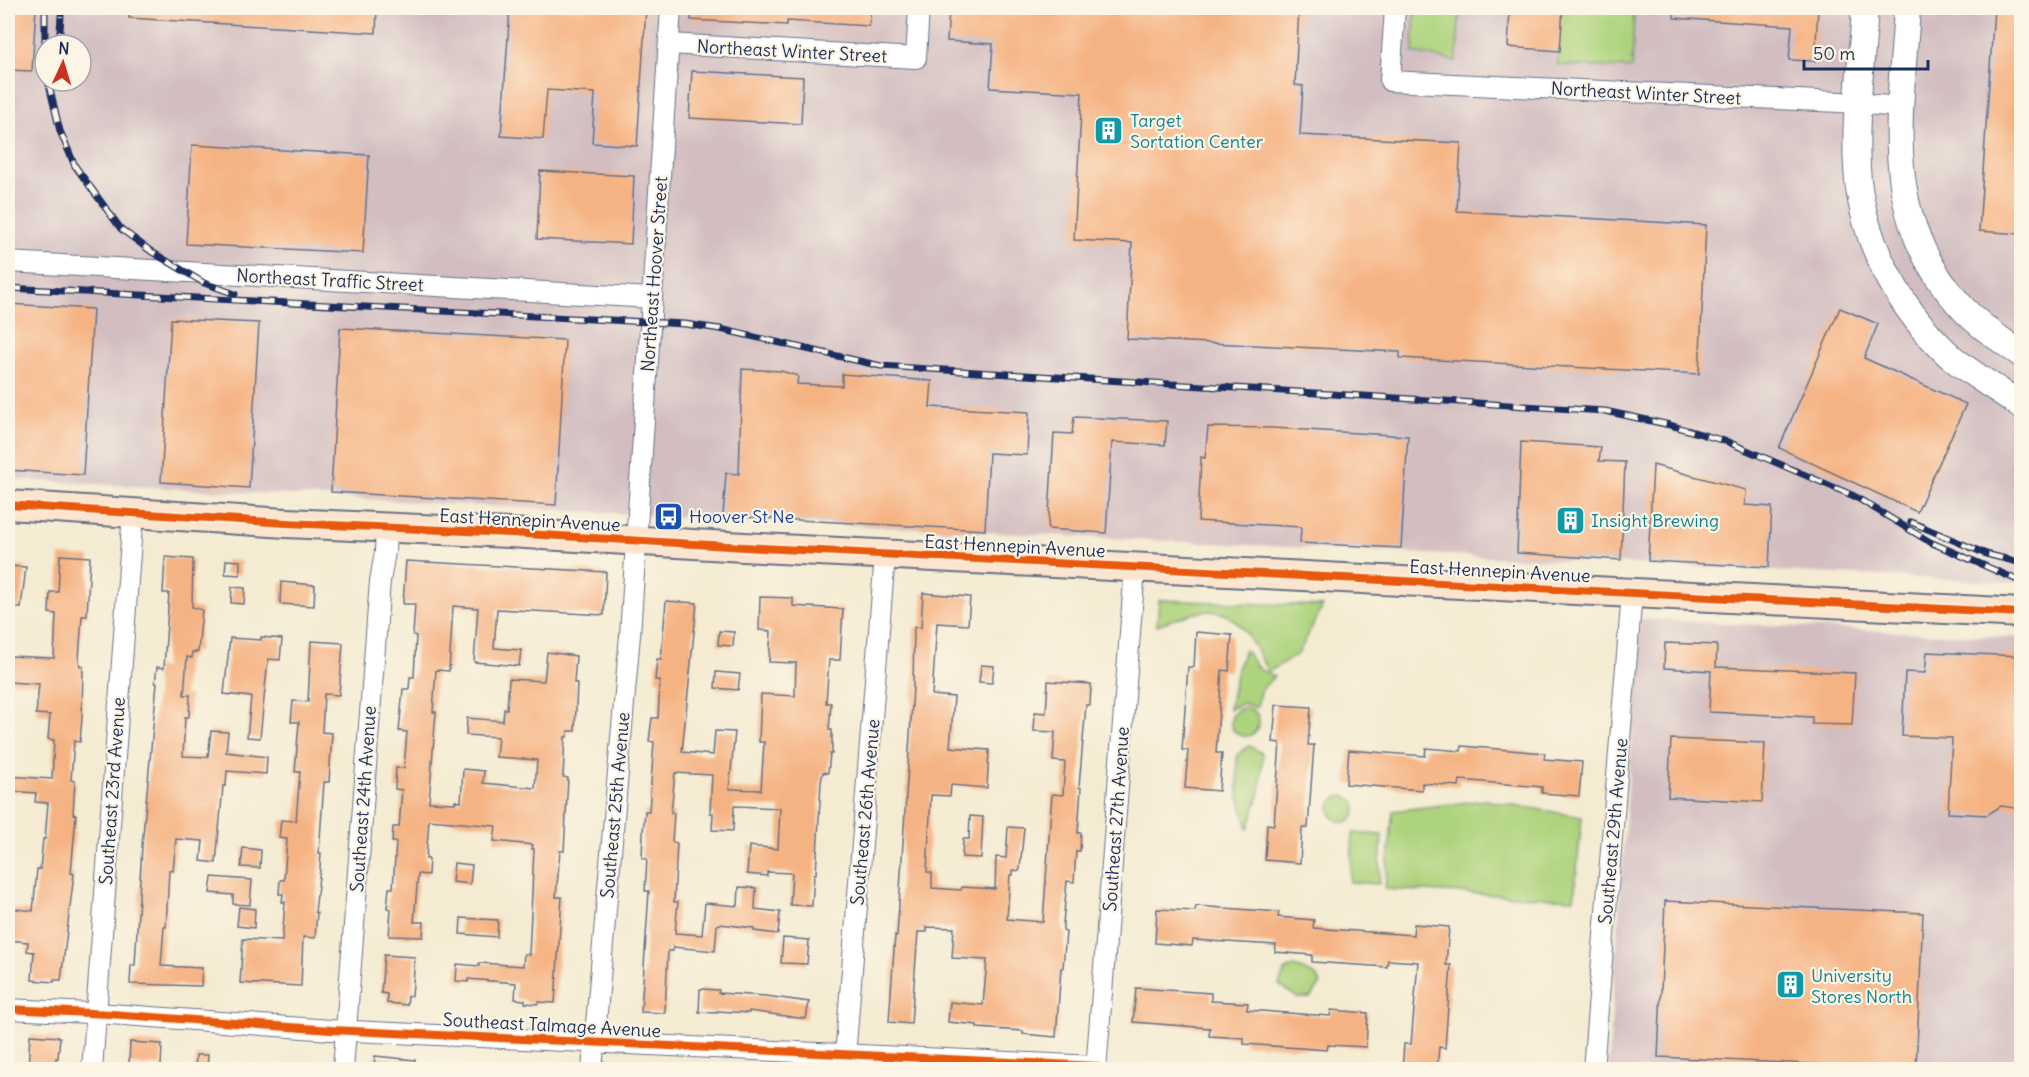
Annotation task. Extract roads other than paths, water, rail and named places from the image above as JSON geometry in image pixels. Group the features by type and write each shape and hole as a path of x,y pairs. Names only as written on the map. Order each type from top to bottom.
{"main road":[{"name":"East Hennepin Avenue","path":"8,505 885,555 2022,613"}],"street":[{"name":"Northeast Hoover Street","path":"637,540 671,8"},
{"name":"Northeast Winter Street","path":"669,44 916,58 919,8"},
{"name":"Northeast Winter Street","path":"1395,8 1390,81 1859,103 1901,107"},
{"path":"1865,8 1856,137 1857,170 1869,230 1893,285 1910,311 1951,356 2022,406"},
{"path":"1907,8 1898,137 1901,184 1905,203 1918,240 1943,285 1977,322 2022,355"},
{"name":"Northeast Traffic Street","path":"8,262 652,298"},
{"name":"Southeast 23rd Avenue","path":"92,1070 133,512"},
{"name":"Southeast 24th Avenue","path":"343,1070 379,590 386,528"},
{"name":"Southeast 25th Avenue","path":"592,1070 637,540"},
{"name":"Southeast 26th Avenue","path":"844,1062 885,555"},
{"name":"Southeast 27th Avenue","path":"1096,1068 1135,568"},
{"name":"Southeast 29th Avenue","path":"1593,1070 1632,593"},
{"name":"Southeast Talmage Avenue","path":"8,1009 346,1030 594,1042 844,1062 1096,1068"}],"railway":[{"path":"45,13 45,33"},
{"path":"60,33 61,16"},
{"path":"51,93 60,131 75,166 121,229 152,252 204,283 235,294"},
{"path":"8,288 685,324 720,329 881,366 1605,411 1670,425 1728,442 1854,496 1930,542 2022,582"},
{"path":"1911,522 1986,554 2022,563"}],"place":[{"name":"Target Sortation Center","path":"1109,130"},
{"name":"Hoover St Ne","path":"668,516"},
{"name":"Insight Brewing","path":"1570,520"},
{"name":"University Stores North","path":"1790,985"}]}
